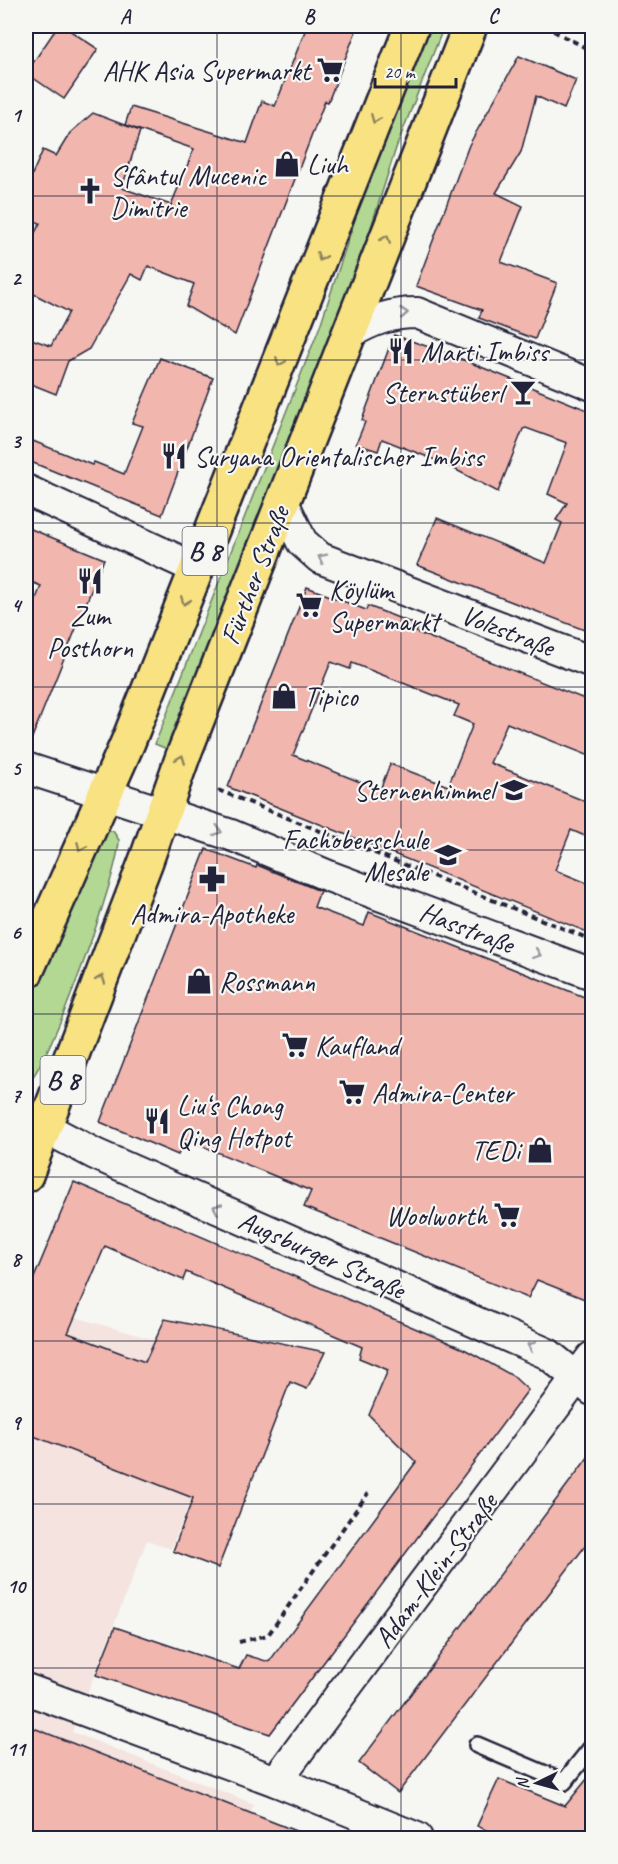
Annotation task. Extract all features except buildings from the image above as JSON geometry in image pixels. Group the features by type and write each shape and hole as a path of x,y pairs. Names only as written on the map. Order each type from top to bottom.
{"main road":[{"name":"Fürther Straße","path":"26,972 105,794 197,569 412,26"},
{"name":"Fürther Straße","path":"26,1174 35,1125 162,815 470,26"}],"street":[{"path":"350,333 379,318 400,313 417,313 592,385"},
{"path":"26,490 197,569"},
{"name":"Volzstraße","path":"283,502 302,542 320,558 592,662"},
{"name":"Hasstraße","path":"26,768 231,836 332,877 592,974"},
{"name":"Augsburger Straße","path":"35,1125 94,1154 548,1354 588,1375"},
{"name":"Adam-Klein-Straße","path":"276,1781 588,1375"},
{"path":"26,1689 276,1781 417,1839"}],"lane":[{"path":"477,1745 564,1782 592,1747"}],"path":[{"path":"544,26 592,51"},
{"path":"218,790 592,940"},
{"path":"239,1642 268,1635 368,1493"}],"shaded area":[{"path":"26,1303 242,1365 233,1395 171,1549 147,1540 72,1732 254,1804 239,1838 26,1838"}],"green space":[{"path":"426,26 444,26 396,148 359,265 172,751 155,744 320,326 378,149"},
{"path":"108,831 113,831 119,840 108,890 96,928 66,1009 37,1071 26,1085 26,1004 99,840"}],"place":[{"name":"AHK Asia Supermarkt","path":"330,70"},
{"name":"Liuh","path":"287,164"},
{"name":"Sfântul Mucenic Dimitrie","path":"90,191"},
{"name":"Marti Imbiss","path":"401,351"},
{"name":"Sternstüberl","path":"523,392"},
{"name":"Suryana Orientalischer Imbiss","path":"174,456"},
{"name":"Zum Posthorn","path":"90,581"},
{"name":"Köylüm Supermarkt","path":"309,605"},
{"name":"Tipico","path":"284,696"},
{"name":"Sternenhimmel","path":"514,790"},
{"name":"Fachoberschule Mesale","path":"448,855"},
{"name":"Admira-Apotheke","path":"212,879"},
{"name":"Rossmann","path":"199,981"},
{"name":"Kaufland","path":"295,1045"},
{"name":"Admira-Center","path":"352,1092"},
{"name":"Liu‘s Chong Qing Hotpot","path":"157,1121"},
{"name":"TEDi","path":"540,1150"},
{"name":"Woolworth","path":"507,1215"}]}
